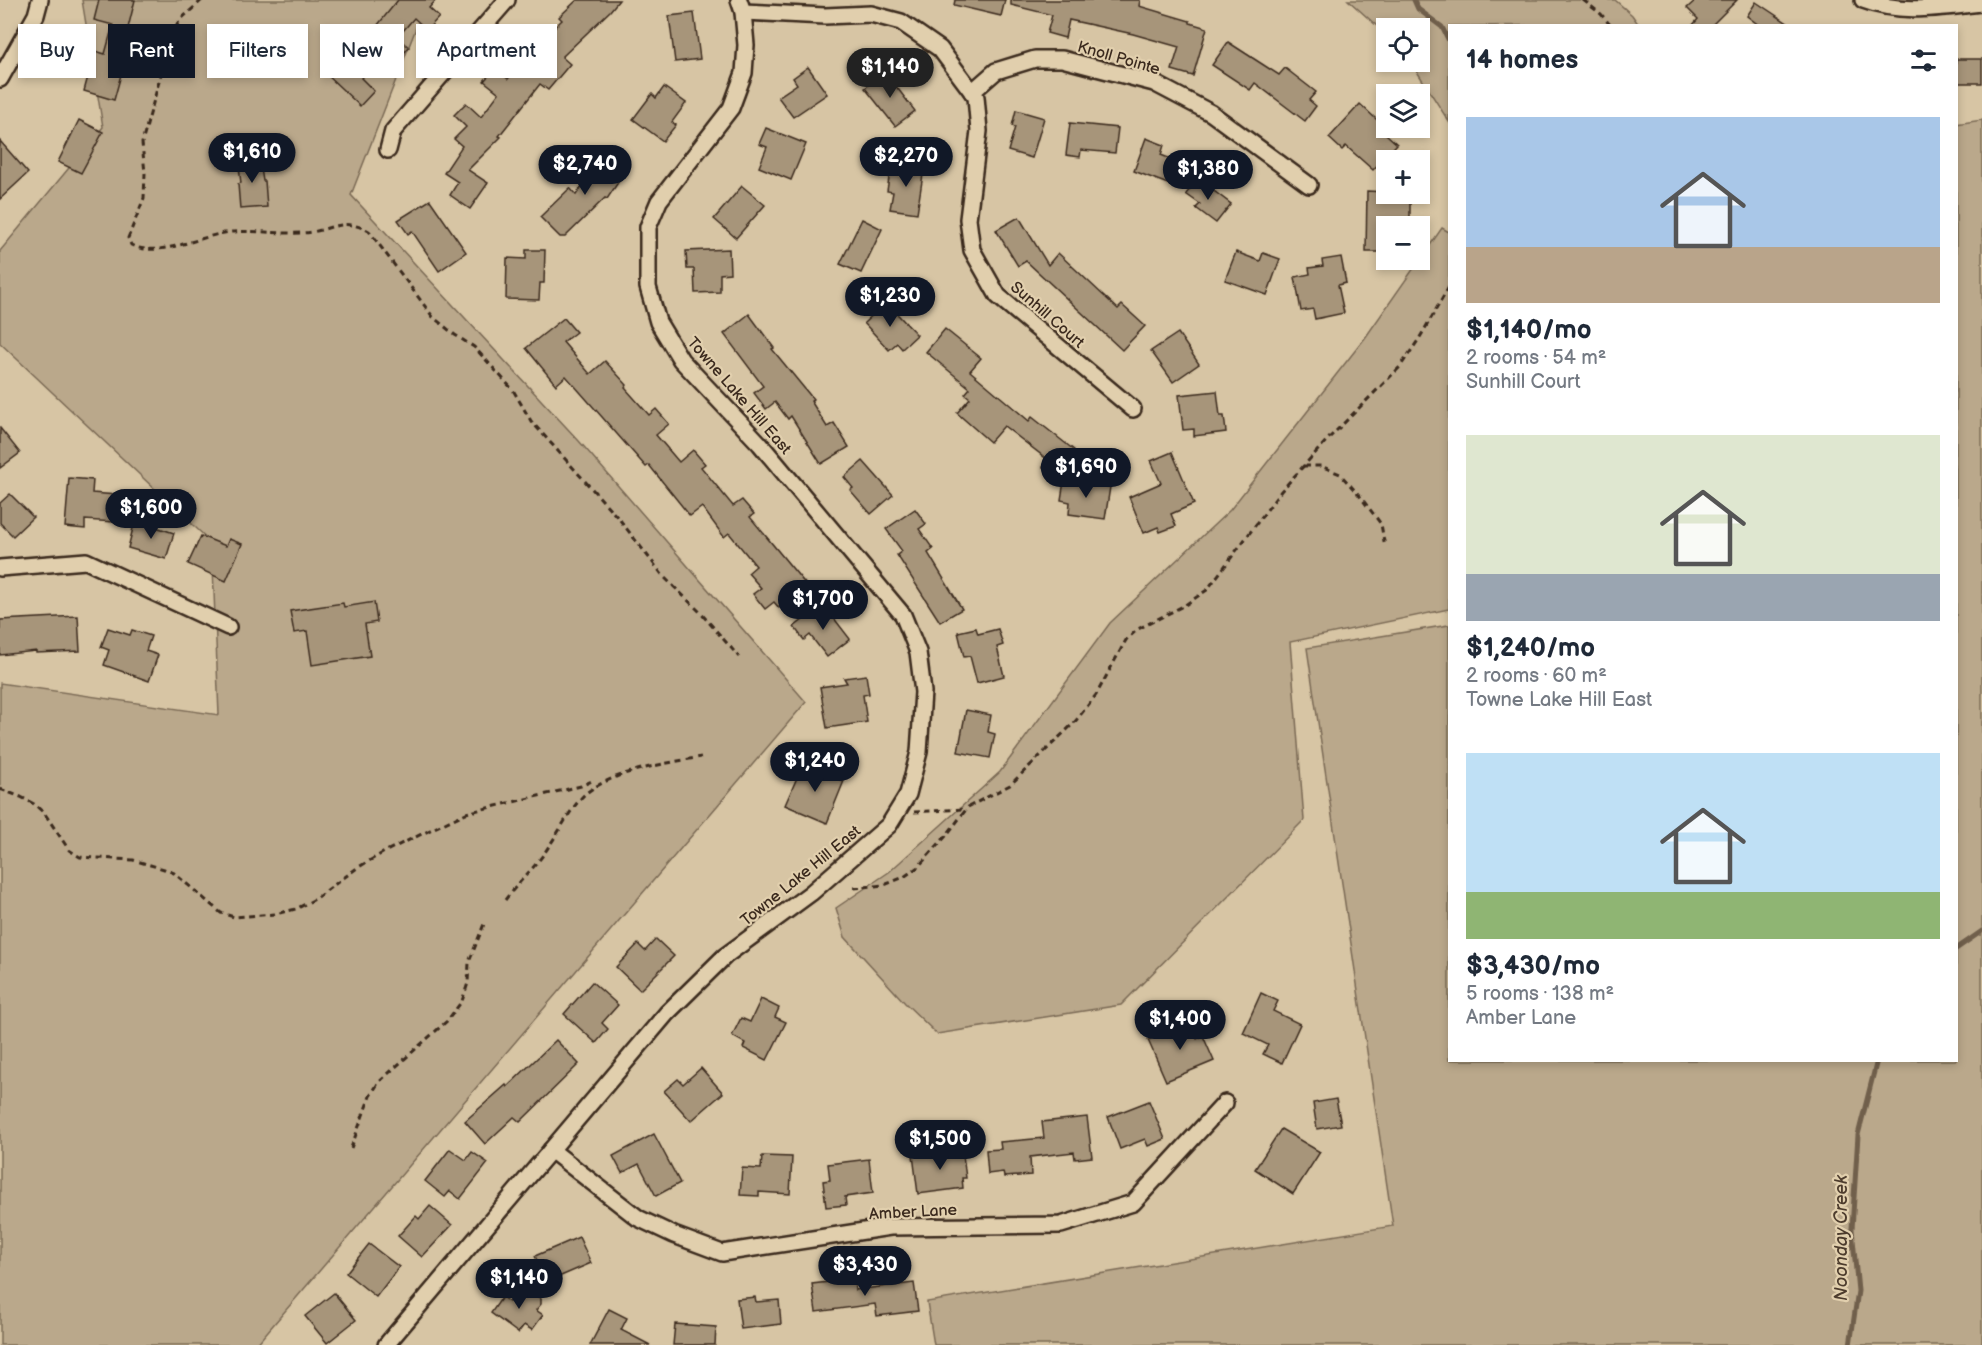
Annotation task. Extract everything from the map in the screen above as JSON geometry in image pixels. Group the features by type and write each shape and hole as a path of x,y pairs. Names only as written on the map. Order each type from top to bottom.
{"street":[{"path":"0,79 36,15 40,0"},
{"path":"388,150 393,131 507,0"},
{"path":"1863,0 1880,6 1902,9 1927,9 1982,3"},
{"name":"Sunhill Court","path":"741,6 825,16 871,14 901,22 940,49 976,97 979,131 968,219 972,250 998,296 1133,409"},
{"name":"Towne Lake Hill East","path":"386,1345 667,1013 725,956 811,893 889,825 908,794 919,752 923,692 918,652 903,615 760,444 681,360 658,322 648,287 648,227 659,201 731,108 744,73 746,45 741,6"},
{"name":"Knoll Pointe","path":"972,92 996,71 1035,59 1062,59 1154,83 1211,113 1309,185"},
{"path":"0,568 86,561 228,627"},
{"name":"Amber Lane","path":"551,1150 638,1218 674,1235 722,1253 890,1227 1061,1225 1133,1203 1225,1103"}],"path":[{"path":"202,0 179,21 171,38 141,143 145,173 144,198 128,238 130,245 140,250 174,247 225,233 245,231 303,233 336,225 356,224 369,231 433,316 481,354 513,390 531,421 627,528 664,577 699,611 739,657"},
{"path":"1583,0 1609,24"},
{"path":"854,888 884,885 904,877 918,867 932,853 966,809 1010,785 1074,723 1096,695 1126,640 1138,629 1185,605 1206,590 1281,491 1328,439 1400,367 1448,289"},
{"path":"1304,466 1321,466 1340,474 1381,524 1385,548"},
{"path":"505,900 532,869 550,845 561,824 584,795 604,781 668,762 701,757"},
{"path":"0,789 21,796 34,804 45,814 69,850 80,857 133,860 164,869 174,873 221,913 234,917 275,914 296,909 315,899 357,868 386,851 466,813 581,786 594,780"},
{"path":"906,810 914,812 966,809"},
{"path":"351,1148 370,1096 380,1082 447,1021 462,1001 468,983 469,962 484,924"}],"shaded area":[{"path":"82,0 427,0 404,59 404,24 320,24 320,78 397,78 351,195 579,441 806,702 256,1345 0,1345 0,683 219,715 212,543 0,343 0,251 103,127 95,78 96,24 86,24"},
{"path":"1348,0 1615,0 1638,24 1448,24 1448,120 1430,92 1430,84 1425,84 1417,72 1430,72 1430,18 1376,18 1376,25"},
{"path":"1982,120 1982,1345 934,1345 927,1302 1393,1226 1307,648 1448,625 1448,1062 1958,1062 1958,124"},
{"path":"1442,228 1448,231 1448,609 1290,642 1304,820 1121,1005 937,1034 905,1003 845,937 836,908 889,872 1000,772 1110,623 1230,510 1365,338 1413,270 1430,270 1430,245"}],"building":[{"path":"99,0 135,0 129,24 109,24 94,20"},
{"path":"398,0 436,0 429,8 439,17 433,24 420,24 414,18 404,30 404,24 379,24"},
{"path":"577,0 619,0 562,57 570,64 548,90 540,84 499,136 501,137 468,170 488,183 470,209 450,195 458,182 444,173 462,146 454,139 466,127 454,115 466,103 481,117 499,93 484,81 487,78 557,78 557,25 562,20 559,17"},
{"path":"955,0 1005,0 1001,16 954,5"},
{"path":"1011,0 1140,0 1139,6 1207,28 1193,76 1172,70 1179,47 1069,20 1065,38 1047,33 1052,15 1011,5"},
{"path":"1696,0 1737,0 1713,24 1694,24 1698,19 1687,8"},
{"path":"1756,2 1789,24 1757,24 1747,16"},
{"path":"694,13 700,59 675,62 669,16"},
{"path":"1228,42 1279,75 1285,68 1316,92 1309,100 1316,106 1305,121 1255,83 1250,90 1212,65"},
{"path":"108,43 108,78 120,78 114,100 84,91 88,78 96,78 96,51 105,54"},
{"path":"404,43 409,47 404,53"},
{"path":"1958,59 1982,59 1982,83 1958,83"},
{"path":"808,67 827,94 793,117 778,97 797,84 793,78"},
{"path":"885,72 915,111 895,126 865,88"},
{"path":"330,78 361,78 374,91 360,106"},
{"path":"664,87 686,103 672,122 676,125 663,141 633,119 652,94 656,98"},
{"path":"1360,104 1376,119 1376,138 1390,138 1397,144 1391,150 1376,150 1376,167 1373,170 1346,146 1342,150 1329,138"},
{"path":"1016,110 1044,118 1032,158 1008,151 1015,127 1012,126"},
{"path":"79,120 103,132 81,173 58,162"},
{"path":"1070,123 1118,128 1115,153 1081,150 1080,157 1066,155"},
{"path":"766,128 806,144 791,180 759,167 767,147 759,144"},
{"path":"1146,138 1164,145 1161,155 1181,163 1173,186 1134,171"},
{"path":"0,141 28,173 0,199"},
{"path":"607,151 629,166 607,199 605,198 565,237 560,237 540,217 570,188 576,195"},
{"path":"259,156 263,181 265,181 267,207 240,209 238,184 241,183 238,159"},
{"path":"902,164 924,168 917,213 890,209 893,192 887,191 890,171 900,172"},
{"path":"1198,179 1231,204 1216,223 1196,208 1200,204 1186,194"},
{"path":"742,186 765,205 736,238 714,219"},
{"path":"1367,191 1376,191 1376,204 1410,204 1410,216 1376,216 1376,252 1366,252"},
{"path":"430,200 466,252 439,271 412,231 408,234 398,220"},
{"path":"1019,217 1048,265 1058,253 1118,309 1122,305 1145,326 1122,350 1026,261 1018,266 996,230"},
{"path":"862,219 882,229 861,273 840,264"},
{"path":"729,249 730,273 720,274 720,292 695,293 694,269 687,269 686,251"},
{"path":"526,250 545,250 544,283 540,283 539,300 506,299 507,258 526,259"},
{"path":"1236,252 1260,261 1263,253 1280,259 1267,295 1225,280"},
{"path":"1341,257 1346,283 1338,285 1344,313 1315,319 1313,309 1301,311 1295,277 1310,274 1309,268 1323,266 1322,260"},
{"path":"886,302 917,335 902,349 897,343 889,350 864,323"},
{"path":"749,314 774,348 772,349 813,399 811,401 827,427 834,423 849,447 821,464 791,416 788,419 775,402 766,409 754,393 763,386 724,334"},
{"path":"564,318 576,332 563,342 590,374 605,361 627,385 625,388 649,415 656,409 669,424 656,435 679,462 693,450 705,464 701,467 733,506 742,500 754,514 750,517 807,586 779,608 774,602 765,609 753,594 761,588 748,573 756,566 729,533 724,537 702,507 690,516 649,465 646,467 566,376 556,385 526,348"},
{"path":"945,329 981,358 970,371 1029,421 1032,417 1074,450 1054,475 1043,467 1048,460 1004,426 990,442 957,413 970,398 965,394 970,388 926,352"},
{"path":"1178,333 1199,364 1173,382 1151,351"},
{"path":"1217,391 1220,416 1224,416 1226,432 1194,436 1194,429 1183,430 1179,395"},
{"path":"0,428 20,453 0,468"},
{"path":"1172,452 1194,504 1171,514 1176,526 1160,532 1158,527 1144,533 1129,497 1161,483 1151,461"},
{"path":"863,461 893,495 871,514 850,490 853,488 844,477"},
{"path":"69,478 93,480 92,493 117,495 114,522 85,520 85,529 65,527"},
{"path":"1064,481 1110,487 1105,519 1069,514 1070,502 1061,500"},
{"path":"10,494 33,517 13,536 0,523 0,503"},
{"path":"915,509 926,524 919,529 933,549 928,553 962,609 940,622 897,555 902,551 886,529"},
{"path":"135,520 174,533 166,559 128,548"},
{"path":"201,536 226,546 229,539 242,544 226,581 188,564"},
{"path":"374,602 377,622 365,624 370,656 312,665 307,631 294,633 290,611 343,603 344,607"},
{"path":"823,604 850,639 827,657 810,635 804,640 794,627"},
{"path":"78,616 80,651 36,653 36,651 0,655 0,620"},
{"path":"108,628 130,635 132,630 151,636 146,651 158,655 149,681 104,665 109,650 101,647"},
{"path":"976,628 978,634 998,629 1003,645 997,647 1004,676 977,683 970,656 964,657 958,632"},
{"path":"866,675 869,694 863,695 867,722 827,728 820,687 847,683 844,678"},
{"path":"966,710 991,715 988,732 995,734 990,758 958,752"},
{"path":"803,764 844,781 827,823 785,805"},
{"path":"656,939 674,956 640,990 616,967 638,944 645,951"},
{"path":"592,982 618,1005 602,1023 608,1029 596,1043 564,1014"},
{"path":"1261,993 1278,1001 1273,1011 1300,1024 1282,1063 1263,1054 1268,1045 1243,1033"},
{"path":"761,999 779,1008 775,1017 786,1022 767,1060 743,1048 745,1043 732,1036 741,1018 750,1022"},
{"path":"1190,1021 1197,1039 1203,1036 1214,1061 1166,1081 1148,1040"},
{"path":"556,1040 579,1064 520,1122 514,1117 485,1144 465,1121 506,1085 507,1087"},
{"path":"701,1068 723,1093 691,1121 664,1091 678,1079 683,1084"},
{"path":"1336,1099 1341,1125 1317,1129 1313,1103"},
{"path":"1149,1101 1165,1139 1148,1146 1145,1139 1120,1149 1108,1117"},
{"path":"1087,1117 1092,1157 1075,1159 1074,1152 1030,1157 1031,1175 1004,1177 1003,1172 988,1174 986,1150 1001,1149 1000,1142 1044,1138 1042,1122"},
{"path":"1281,1129 1320,1152 1293,1194 1255,1169"},
{"path":"654,1134 680,1183 656,1196 639,1164 622,1173 613,1156"},
{"path":"962,1148 966,1178 962,1178 963,1188 918,1194 913,1155"},
{"path":"450,1149 466,1160 472,1152 488,1163 460,1199 450,1191 445,1197 425,1181"},
{"path":"762,1156 792,1157 790,1194 759,1192 759,1196 740,1195 742,1168 761,1169"},
{"path":"869,1159 873,1193 845,1197 846,1205 826,1207 823,1181 830,1180 828,1164"},
{"path":"430,1206 452,1225 422,1257 398,1236 416,1216 419,1219"},
{"path":"579,1237 591,1263 547,1282 535,1256"},
{"path":"369,1244 399,1267 376,1297 346,1273"},
{"path":"854,1279 855,1290 914,1283 918,1311 877,1316 875,1304 816,1312 812,1284"},
{"path":"522,1285 541,1299 541,1304 536,1310 543,1315 532,1330 524,1325 518,1333 491,1313 502,1297 509,1302"},
{"path":"334,1293 356,1320 327,1343 305,1316"},
{"path":"755,1297 756,1302 779,1300 781,1324 741,1329 737,1299"},
{"path":"609,1309 627,1318 621,1330 650,1345 590,1345"},
{"path":"675,1324 716,1327 715,1345 673,1345"}],"waterway":[{"path":"1414,0 1418,9 1442,27 1448,39"},
{"name":"Noonday Creek","path":"1958,948 1982,931"},
{"name":"Noonday Creek","path":"1850,1345 1858,1291 1852,1229 1858,1135 1876,1062"}]}
